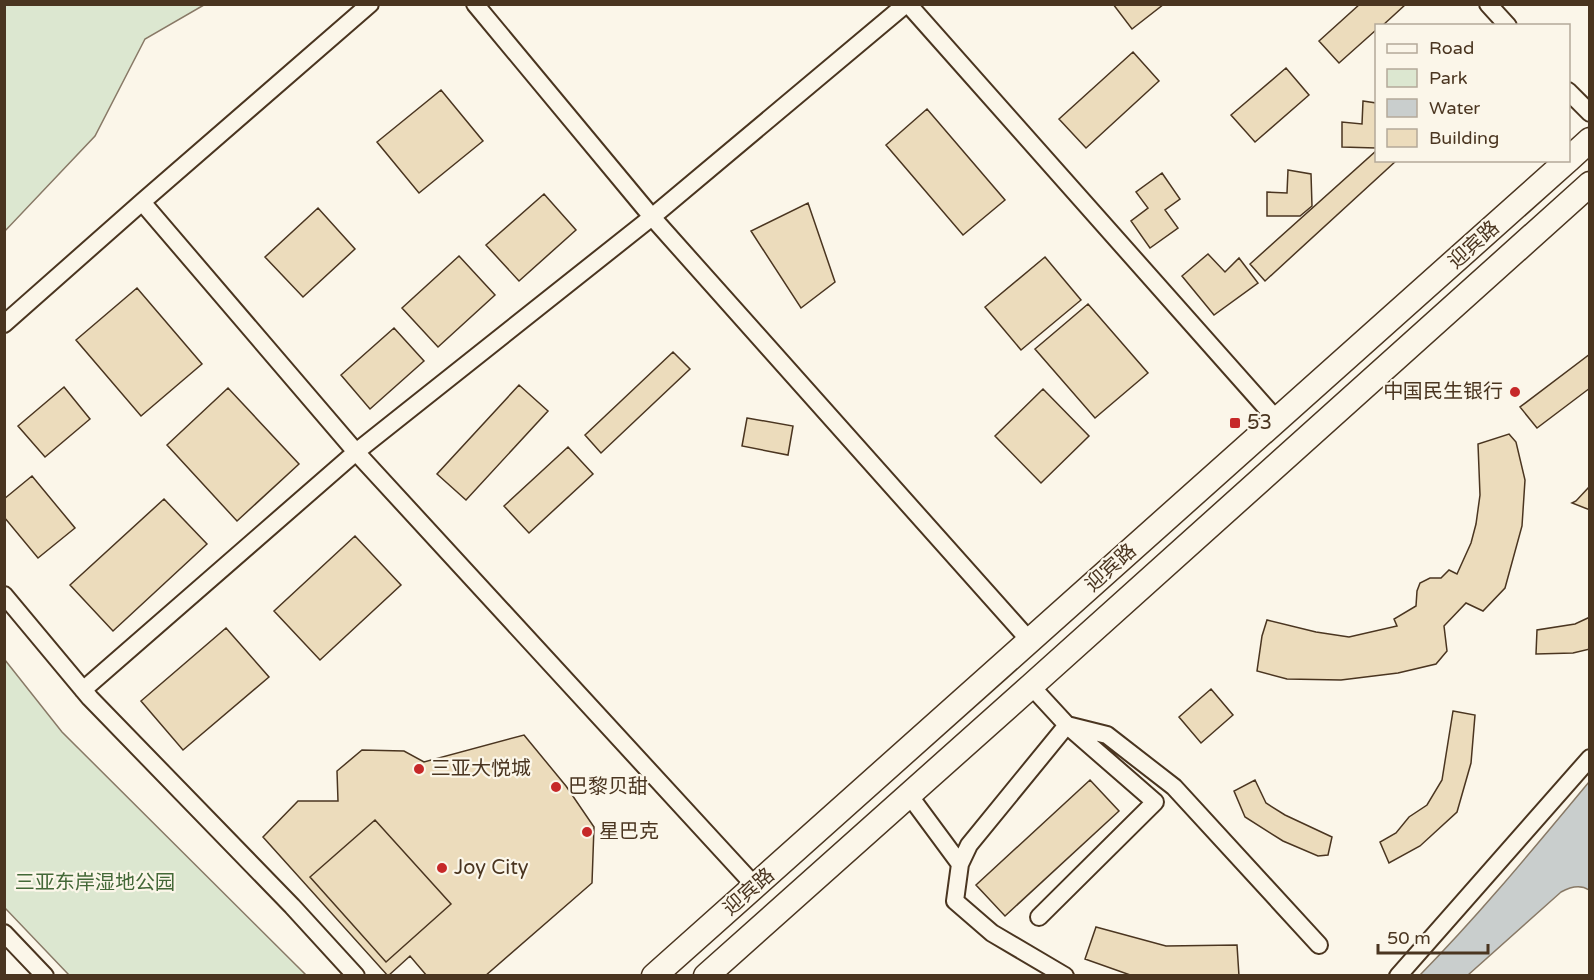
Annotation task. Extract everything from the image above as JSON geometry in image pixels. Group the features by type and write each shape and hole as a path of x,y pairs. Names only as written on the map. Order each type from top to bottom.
{"highway":[{"name":"迎宾路","path":"1570,158 1590,140"},
{"name":"迎宾路","path":"654,975 1566,162"},
{"name":"迎宾路","path":"706,975 1588,188"},
{"path":"1476,243 1498,267"}],"street":[{"path":"4,324 370,4"},
{"path":"475,4 652,217 1030,641"},
{"path":"83,690 356,452 652,217 907,4 1277,420"},
{"path":"1488,4 1506,24"},
{"path":"1570,91 1590,113"},
{"path":"142,202 356,452 755,886"},
{"path":"4,595 83,690 356,975"},
{"path":"1031,686 1067,725 1155,802"},
{"path":"1067,725 1107,735 1174,787 1319,945"},
{"path":"1065,975 992,933 955,901 960,864 969,845 1067,725"},
{"path":"1398,975 1590,758"},
{"path":"1039,917 1155,802 1174,787"},
{"path":"909,795 960,864"},
{"path":"4,933 45,975"}],"green space":[{"path":"4,5 204,5 145,39 95,136 5,231"},
{"name":"三亚东岸湿地公园","path":"5,660 62,732 306,975 69,975 5,908"}],"water":[{"path":"1589,782 1589,890 1575,887 1561,892 1468,975 1420,975 1485,905"}],"building":[{"path":"1113,4 1164,4 1132,29"},
{"path":"1360,4 1406,4 1384,24 1375,24 1375,31 1339,63 1319,41"},
{"path":"1133,52 1159,81 1086,148 1059,119"},
{"path":"1286,68 1309,95 1255,142 1231,115"},
{"path":"441,90 483,141 419,193 377,142"},
{"path":"1363,101 1375,103 1375,148 1342,147 1342,122 1362,124"},
{"path":"927,109 1005,200 963,235 886,145"},
{"path":"1375,152 1375,162 1395,162 1265,281 1250,264"},
{"path":"1288,170 1311,174 1312,206 1300,216 1267,216 1267,192 1287,193"},
{"path":"1162,173 1180,199 1165,210 1178,228 1150,248 1131,221 1148,208 1136,192"},
{"path":"544,194 576,230 519,281 486,245"},
{"path":"808,203 835,282 801,308 751,231"},
{"path":"318,208 355,249 303,297 265,257"},
{"path":"1208,254 1225,272 1239,258 1258,283 1214,315 1182,276"},
{"path":"459,256 495,295 438,347 402,308"},
{"path":"1045,257 1081,300 1021,350 985,307"},
{"path":"137,288 202,364 141,416 76,340"},
{"path":"1088,304 1148,373 1095,418 1035,349"},
{"path":"394,328 424,361 370,409 341,375"},
{"path":"673,352 690,369 601,453 585,435"},
{"path":"1590,354 1590,388 1537,428 1520,407"},
{"path":"519,385 548,411 466,500 437,474"},
{"path":"64,387 90,419 45,457 18,426"},
{"path":"228,388 299,464 237,521 167,445"},
{"path":"1043,389 1089,436 1041,483 995,436"},
{"path":"747,418 793,426 788,455 742,446"},
{"path":"1509,434 1516,442 1525,480 1522,526 1505,588 1483,611 1466,603 1444,626 1447,651 1436,664 1398,673 1341,680 1287,679 1257,671 1262,636 1267,620 1316,632 1349,637 1397,626 1394,619 1416,606 1420,583 1430,578 1441,578 1449,570 1457,574 1471,543 1476,524 1480,495 1478,444"},
{"path":"568,447 593,474 529,533 504,506"},
{"path":"32,476 75,528 38,558 4,517 4,499"},
{"path":"1590,486 1590,510 1572,503 1576,501"},
{"path":"164,499 207,544 113,631 70,585"},
{"path":"355,536 401,585 320,660 274,611"},
{"path":"1590,617 1590,649 1573,653 1536,654 1537,630 1575,624"},
{"path":"226,628 269,677 183,750 141,701"},
{"path":"1211,689 1233,715 1201,743 1179,717"},
{"path":"1453,711 1475,715 1471,763 1457,812 1420,846 1389,863 1380,842 1396,833 1409,817 1427,805 1442,780"},
{"name":"Joy City","path":"524,735 566,786 594,827 592,883 485,976 427,976 410,956 388,976 263,837 298,801 338,801 337,771 362,750 404,751 424,762"},
{"path":"1090,780 1119,811 1005,916 976,885"},
{"path":"1255,780 1266,803 1285,815 1332,837 1328,855 1318,856 1283,841 1245,817 1234,791"},
{"path":"375,820 451,904 386,962 310,877"},
{"path":"1096,927 1166,946 1237,945 1239,976 1133,976 1085,959"}],"place":[{"name":"中国民生银行","path":"1515,392"},
{"name":"53","path":"1235,423"},
{"name":"三亚大悦城","path":"419,769"},
{"name":"巴黎贝甜","path":"556,787"},
{"name":"星巴克","path":"587,832"},
{"name":"Joy City","path":"442,868"}]}
